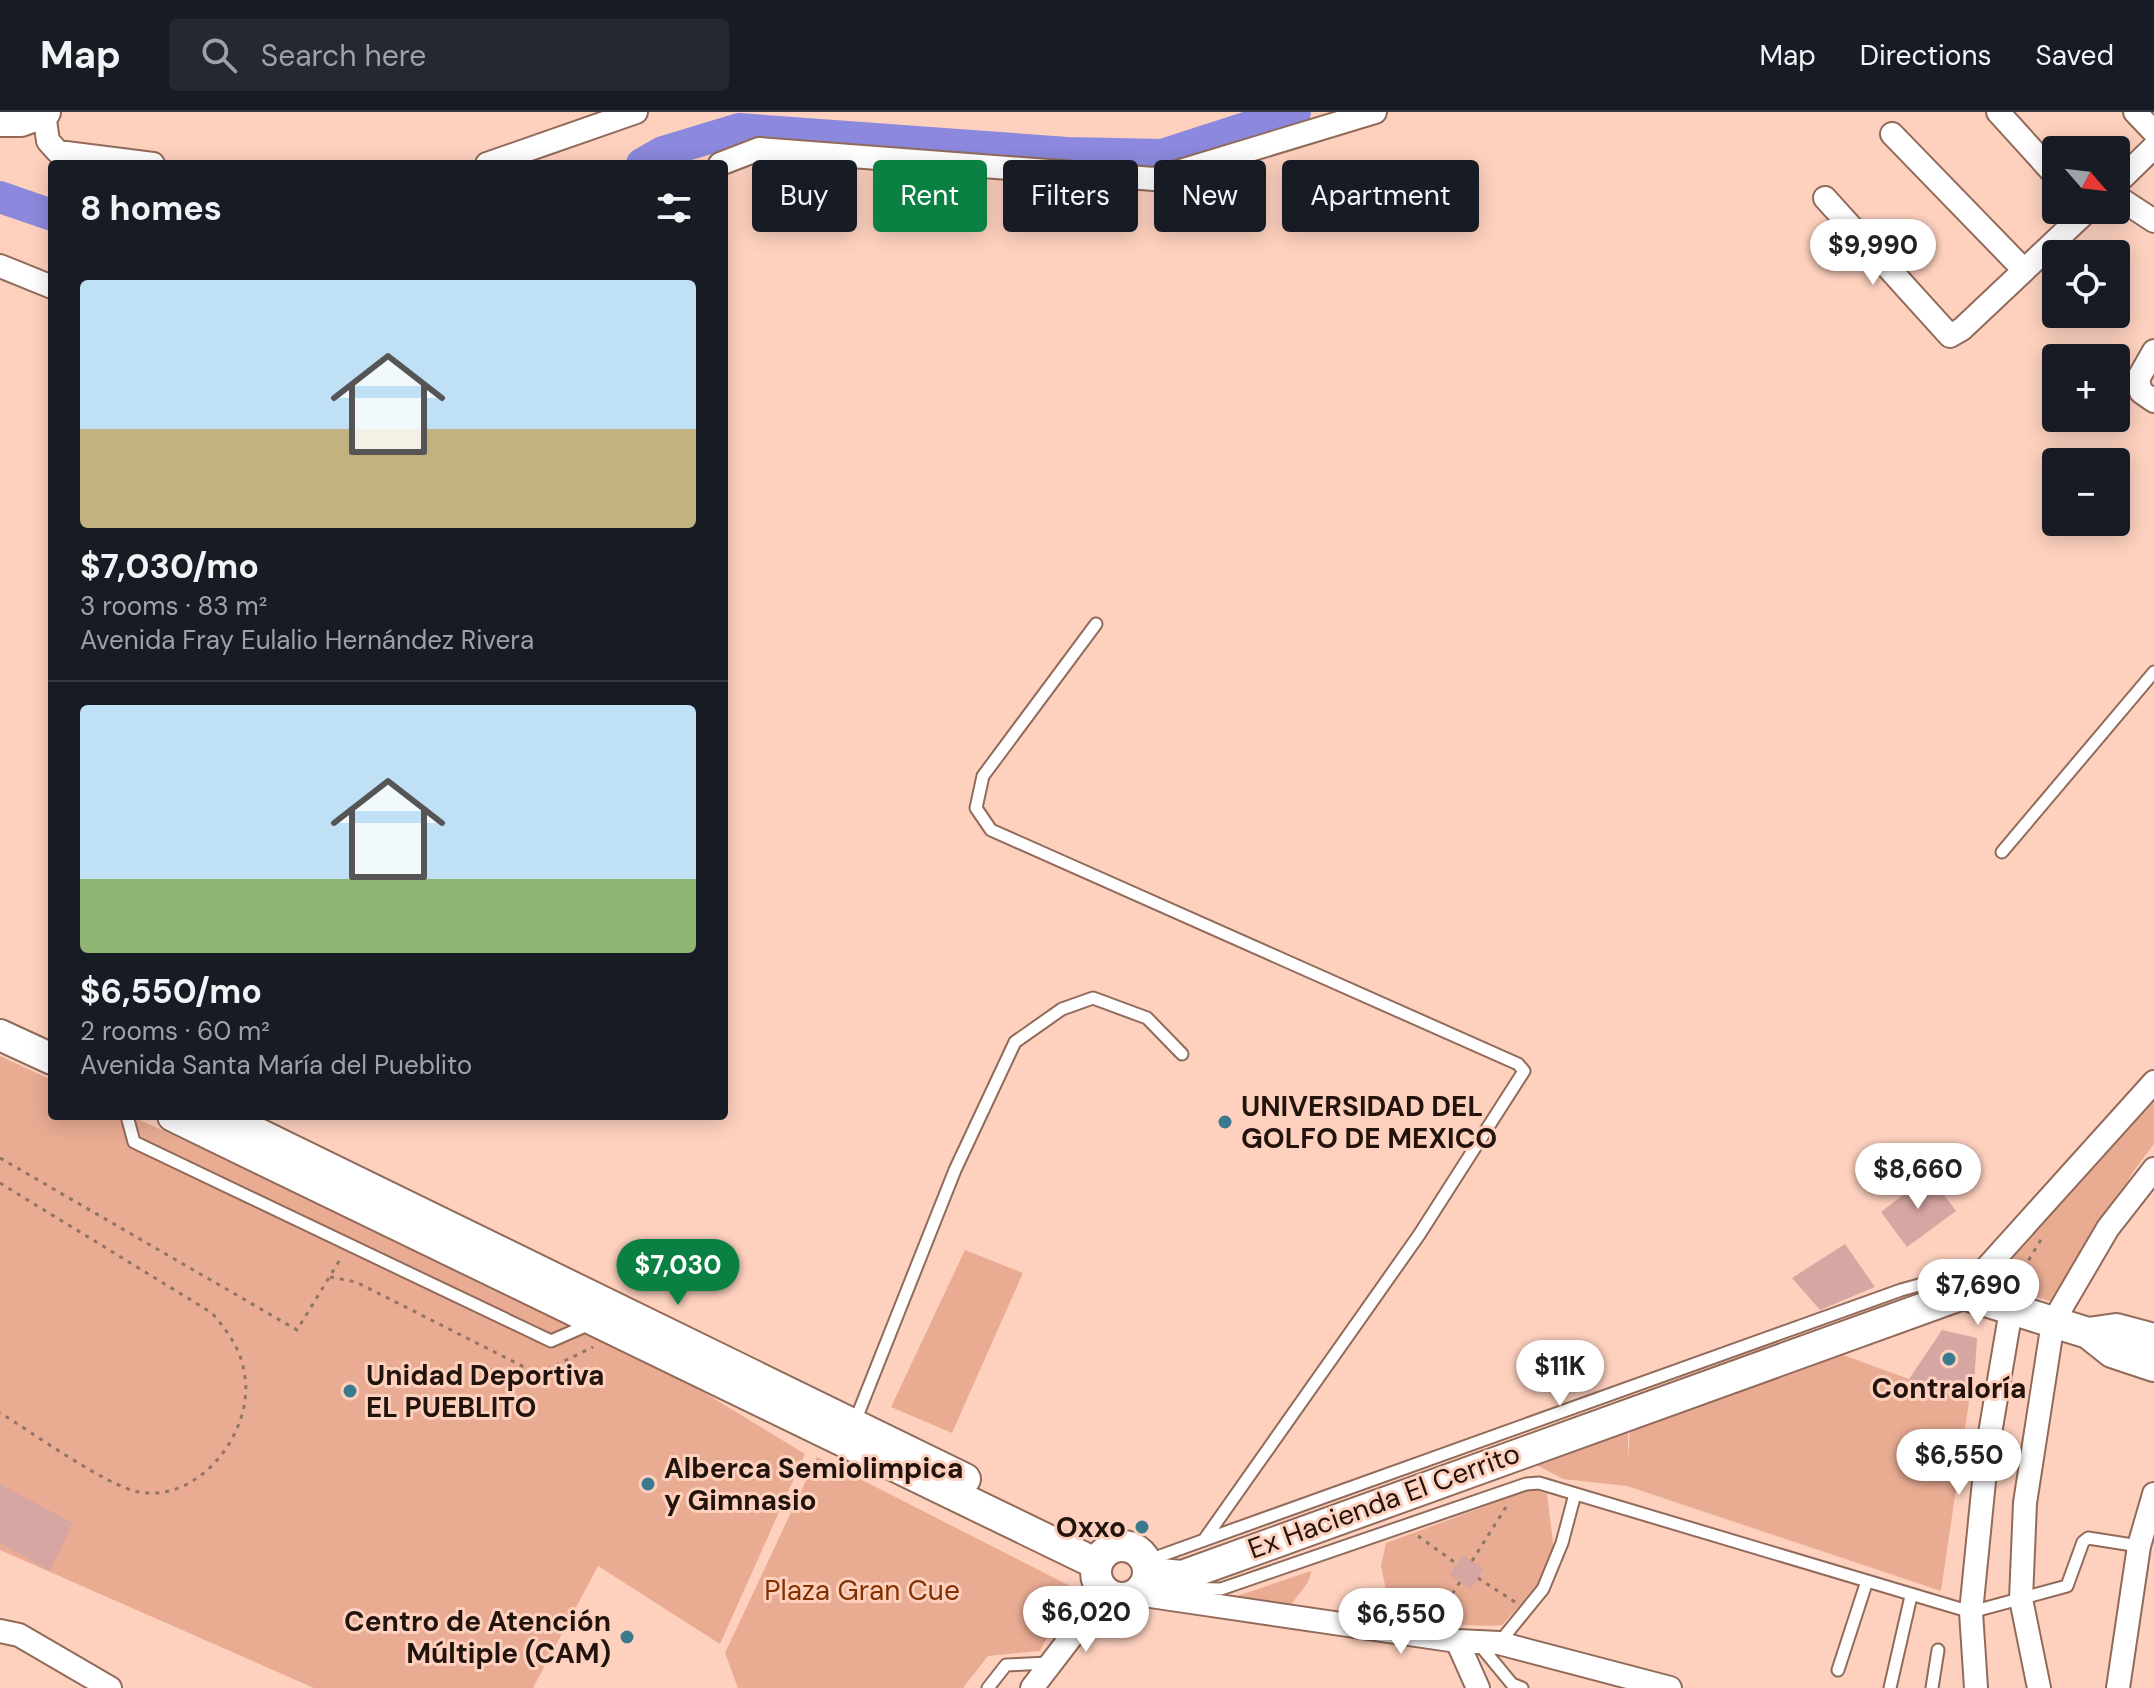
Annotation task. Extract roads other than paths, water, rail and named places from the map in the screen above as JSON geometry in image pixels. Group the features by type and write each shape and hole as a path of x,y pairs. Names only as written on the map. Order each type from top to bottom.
{"street":[{"path":"498,160 636,112"},
{"path":"728,161 759,149 1154,179 1375,112"},
{"path":"1998,112 2042,161"},
{"path":"2135,112 2154,132"},
{"path":"0,121 21,121 45,113 48,141 58,152 121,160"},
{"path":"1892,134 2023,269"},
{"path":"2130,170 2154,147"},
{"path":"1825,198 1950,336 1962,329 2072,224"},
{"path":"2130,205 2154,221"},
{"path":"0,266 48,285"},
{"path":"2146,394 2138,379 2154,351"},
{"path":"0,1012 48,1034"},
{"path":"0,1035 48,1057"},
{"path":"2154,1082 1963,1294 2088,1333 2112,1352 2154,1366"},
{"path":"182,1120 608,1319 854,1425 1102,1569"},
{"path":"230,1120 608,1319 1102,1569"},
{"path":"2039,1688 2021,1599 2025,1503 2053,1322 2108,1228 2154,1169"},
{"name":"Ex Hacienda El Cerrito","path":"1102,1569 1115,1598 1149,1578 1182,1576 1521,1451 1963,1294"},
{"path":"1976,1688 1971,1612 2005,1308"},
{"path":"2088,1333 2116,1329 2154,1339"},
{"path":"2118,1688 2139,1546 2154,1494"},
{"path":"1032,1688 1051,1663 1102,1569 1127,1546 1138,1551 1149,1578 1478,1642 1670,1688"},
{"path":"0,1631 19,1635 110,1688"},
{"path":"1478,1642 1478,1688"}],"lane":[{"path":"1096,624 983,776 976,808 991,830 1518,1064 1524,1071 1419,1235 1204,1540"},
{"path":"2002,852 2154,672"},
{"path":"854,1425 955,1170 1015,1042 1062,1009 1093,998 1147,1018 1182,1054"},
{"path":"128,1120 134,1142 551,1341 608,1319"},
{"path":"1149,1578 1204,1540 1901,1290 1943,1280 1963,1294"},
{"path":"1149,1578 1221,1589 1526,1484 1539,1483 1866,1584 1971,1612 2067,1586 2083,1542 2088,1538 2139,1546"},
{"path":"1522,1688 1512,1684 1478,1642 1543,1589 1562,1543 1575,1494"},
{"path":"1838,1670 1866,1584"},
{"path":"1890,1688 1911,1596"},
{"path":"1932,1688 1938,1650"},
{"path":"988,1688 1006,1665 1051,1663"}],"waterway":[{"path":"649,160 663,152 739,129 1067,153 1162,155 1295,112"},
{"path":"0,197 48,214"}],"place":[{"name":"UNIVERSIDAD DEL GOLFO DE MEXICO","path":"1225,1122"},
{"name":"Contraloría","path":"1949,1359"},
{"name":"Unidad Deportiva EL PUEBLITO","path":"350,1391"},
{"name":"Alberca Semiolimpica y Gimnasio","path":"648,1484"},
{"name":"Oxxo","path":"1142,1527"},
{"name":"Centro de Atención Múltiple (CAM)","path":"627,1637"}],"park label":[{"name":"Plaza Gran Cue","path":"862,1590"}]}
